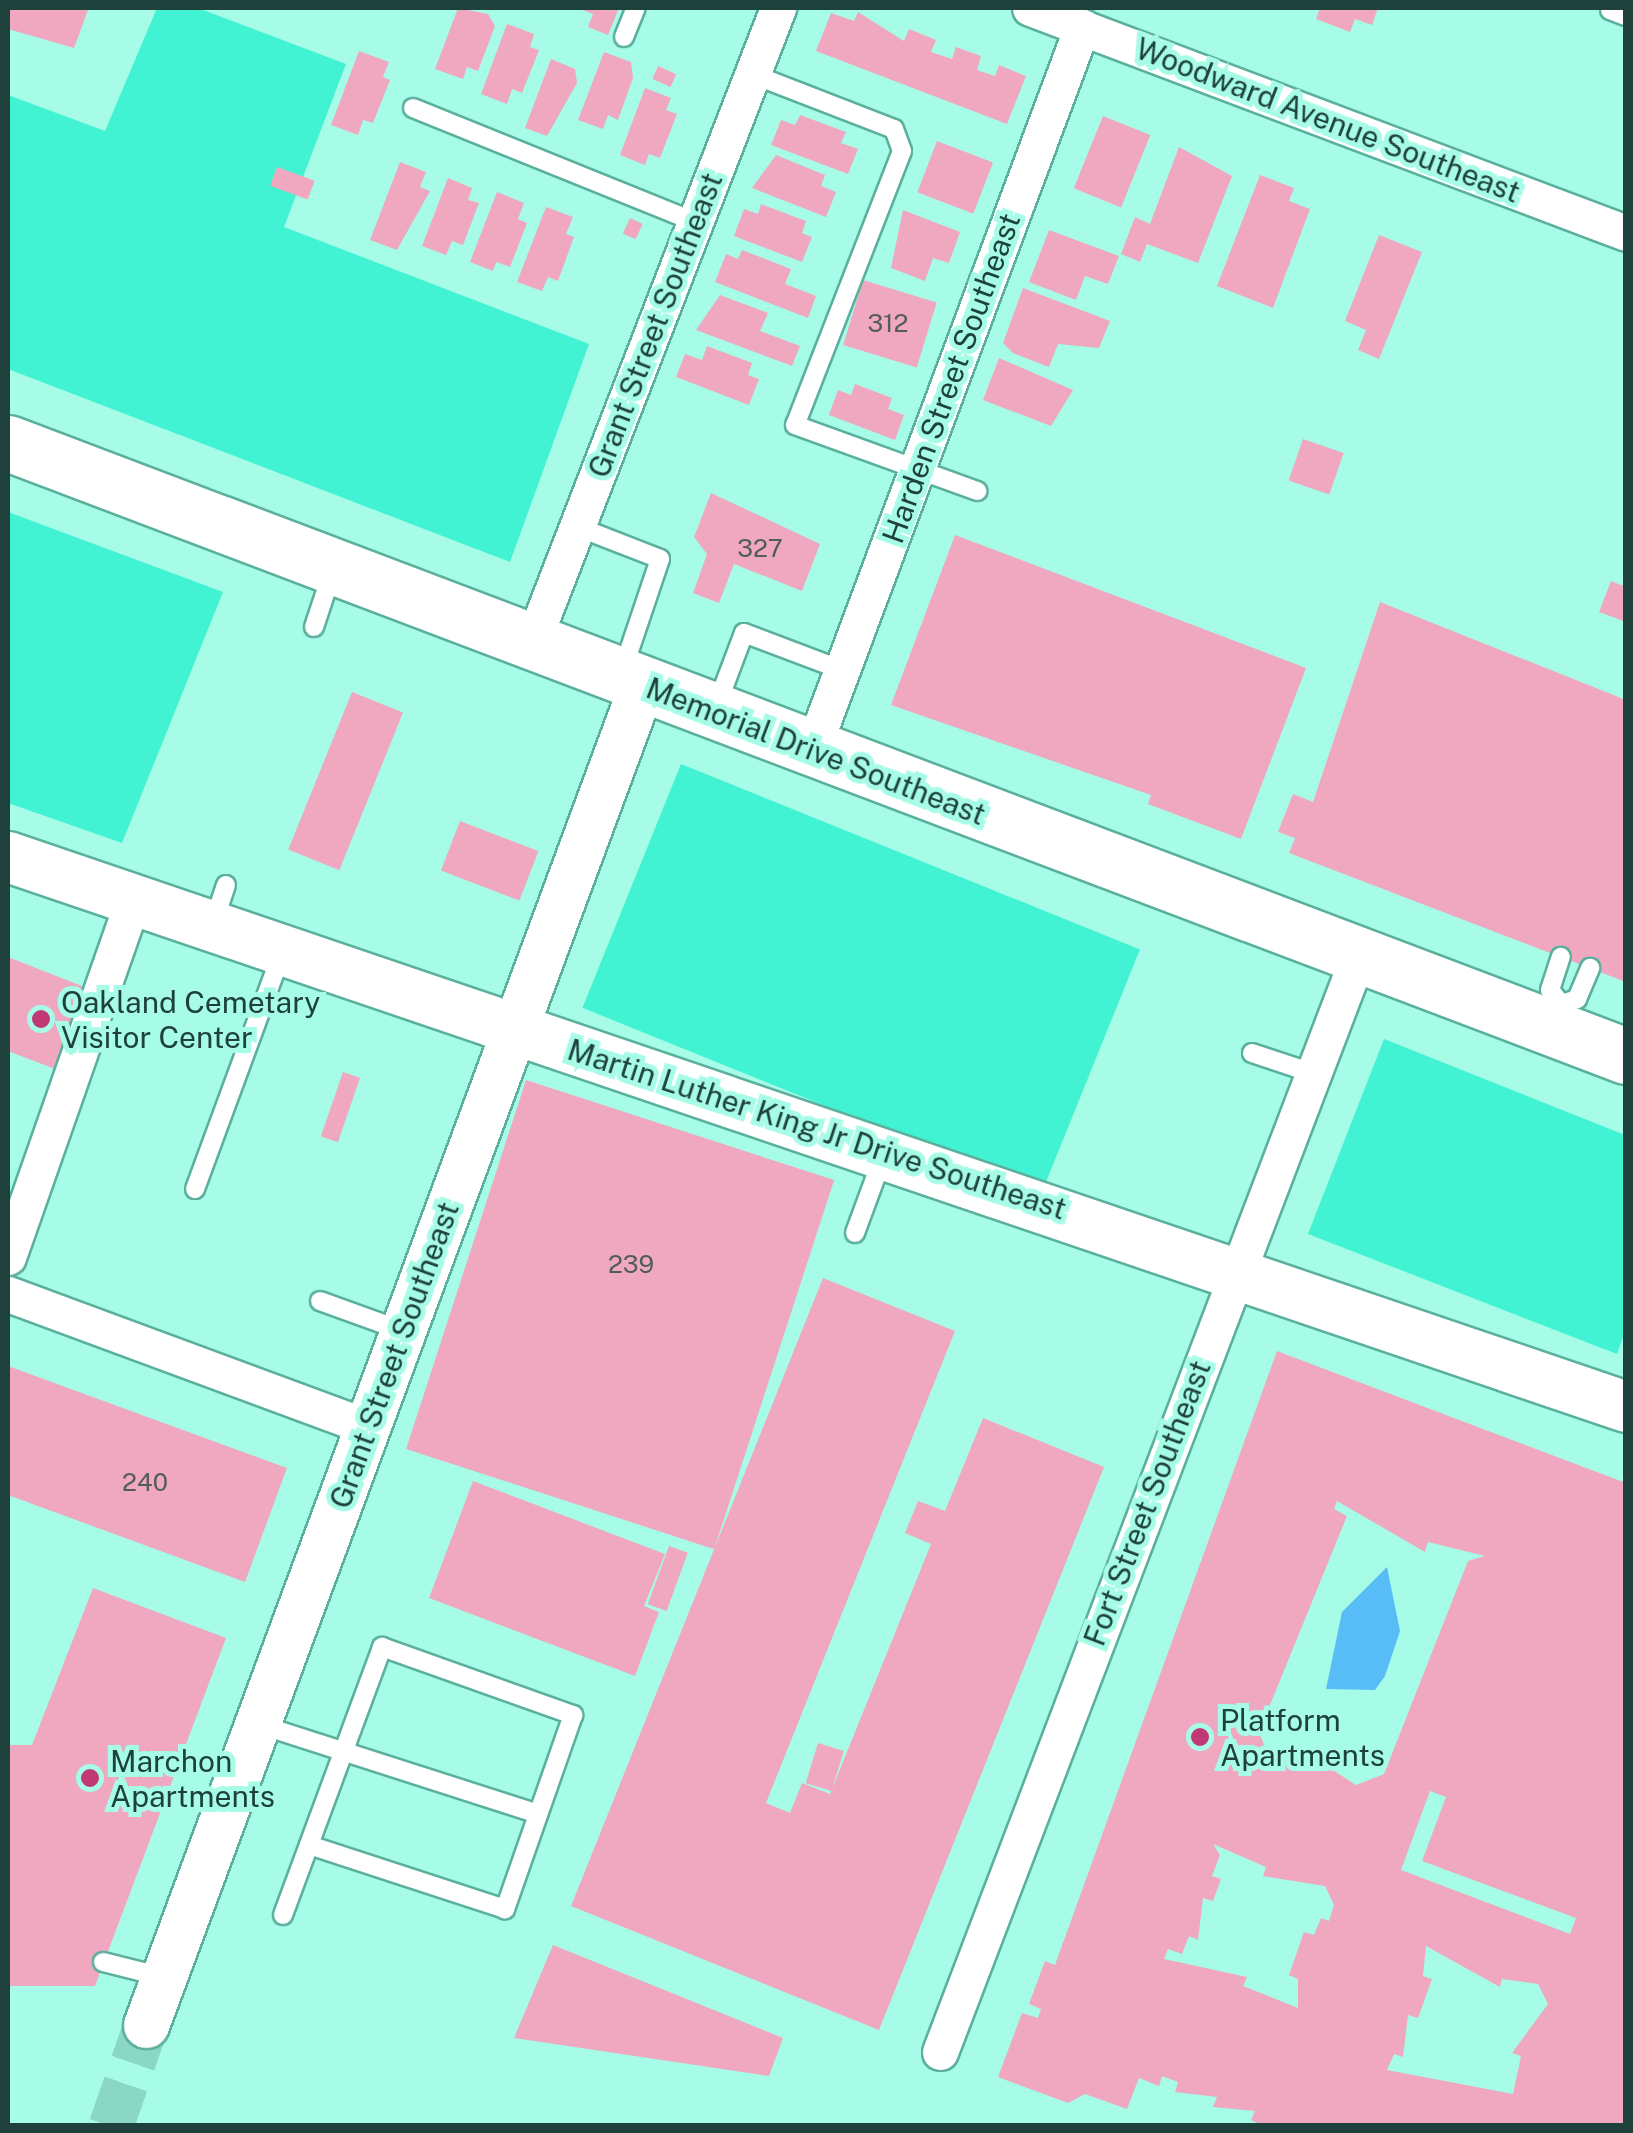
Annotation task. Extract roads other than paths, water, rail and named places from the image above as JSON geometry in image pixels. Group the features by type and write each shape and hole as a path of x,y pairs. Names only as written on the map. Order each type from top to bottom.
{"main road":[{"name":"Memorial Drive Southeast","path":"8,443 1358,957 1556,1016 1626,1056"},
{"name":"Martin Luther King Jr Drive Southeast","path":"8,858 132,903 218,907 282,952 1235,1268 1626,1406"}],"street":[{"name":"Grant Street Southeast","path":"532,643 778,8"},
{"name":"Woodward Avenue Southeast","path":"1030,8 1086,17 1626,233"},
{"name":"Harden Street Southeast","path":"812,750 1086,17"},
{"name":"Grant Street Southeast","path":"146,2025 515,1029 631,681"},
{"path":"8,1257 132,903"},
{"name":"Fort Street Southeast","path":"940,2052 1235,1268 1358,957"},
{"path":"8,1294 367,1428"}],"lane":[{"path":"624,38 636,8"},
{"path":"752,74 894,129 902,151 795,424 977,492"},
{"path":"412,108 695,222"},
{"path":"578,527 660,559 631,681"},
{"path":"314,626 334,568"},
{"path":"714,712 744,633 842,670"},
{"path":"195,1189 282,952"},
{"path":"1561,957 1550,990 1556,1016 1577,999 1590,968"},
{"path":"1252,1053 1312,1074"},
{"path":"855,1233 884,1152"},
{"path":"320,1301 403,1331"},
{"path":"283,1914 382,1647 572,1715 504,1910 309,1846"},
{"path":"258,1724 538,1814"},
{"path":"103,1962 164,1977"}],"water":[{"path":"1387,1567 1400,1631 1385,1676 1375,1690 1326,1689 1342,1612"}],"tunnel":[{"path":"111,2126 146,2025"}],"place":[{"name":"Oakland Cemetary Visitor Center","path":"41,1019"},
{"name":"Platform Apartments","path":"1200,1737"},
{"name":"Marchon Apartments","path":"90,1778"}]}
